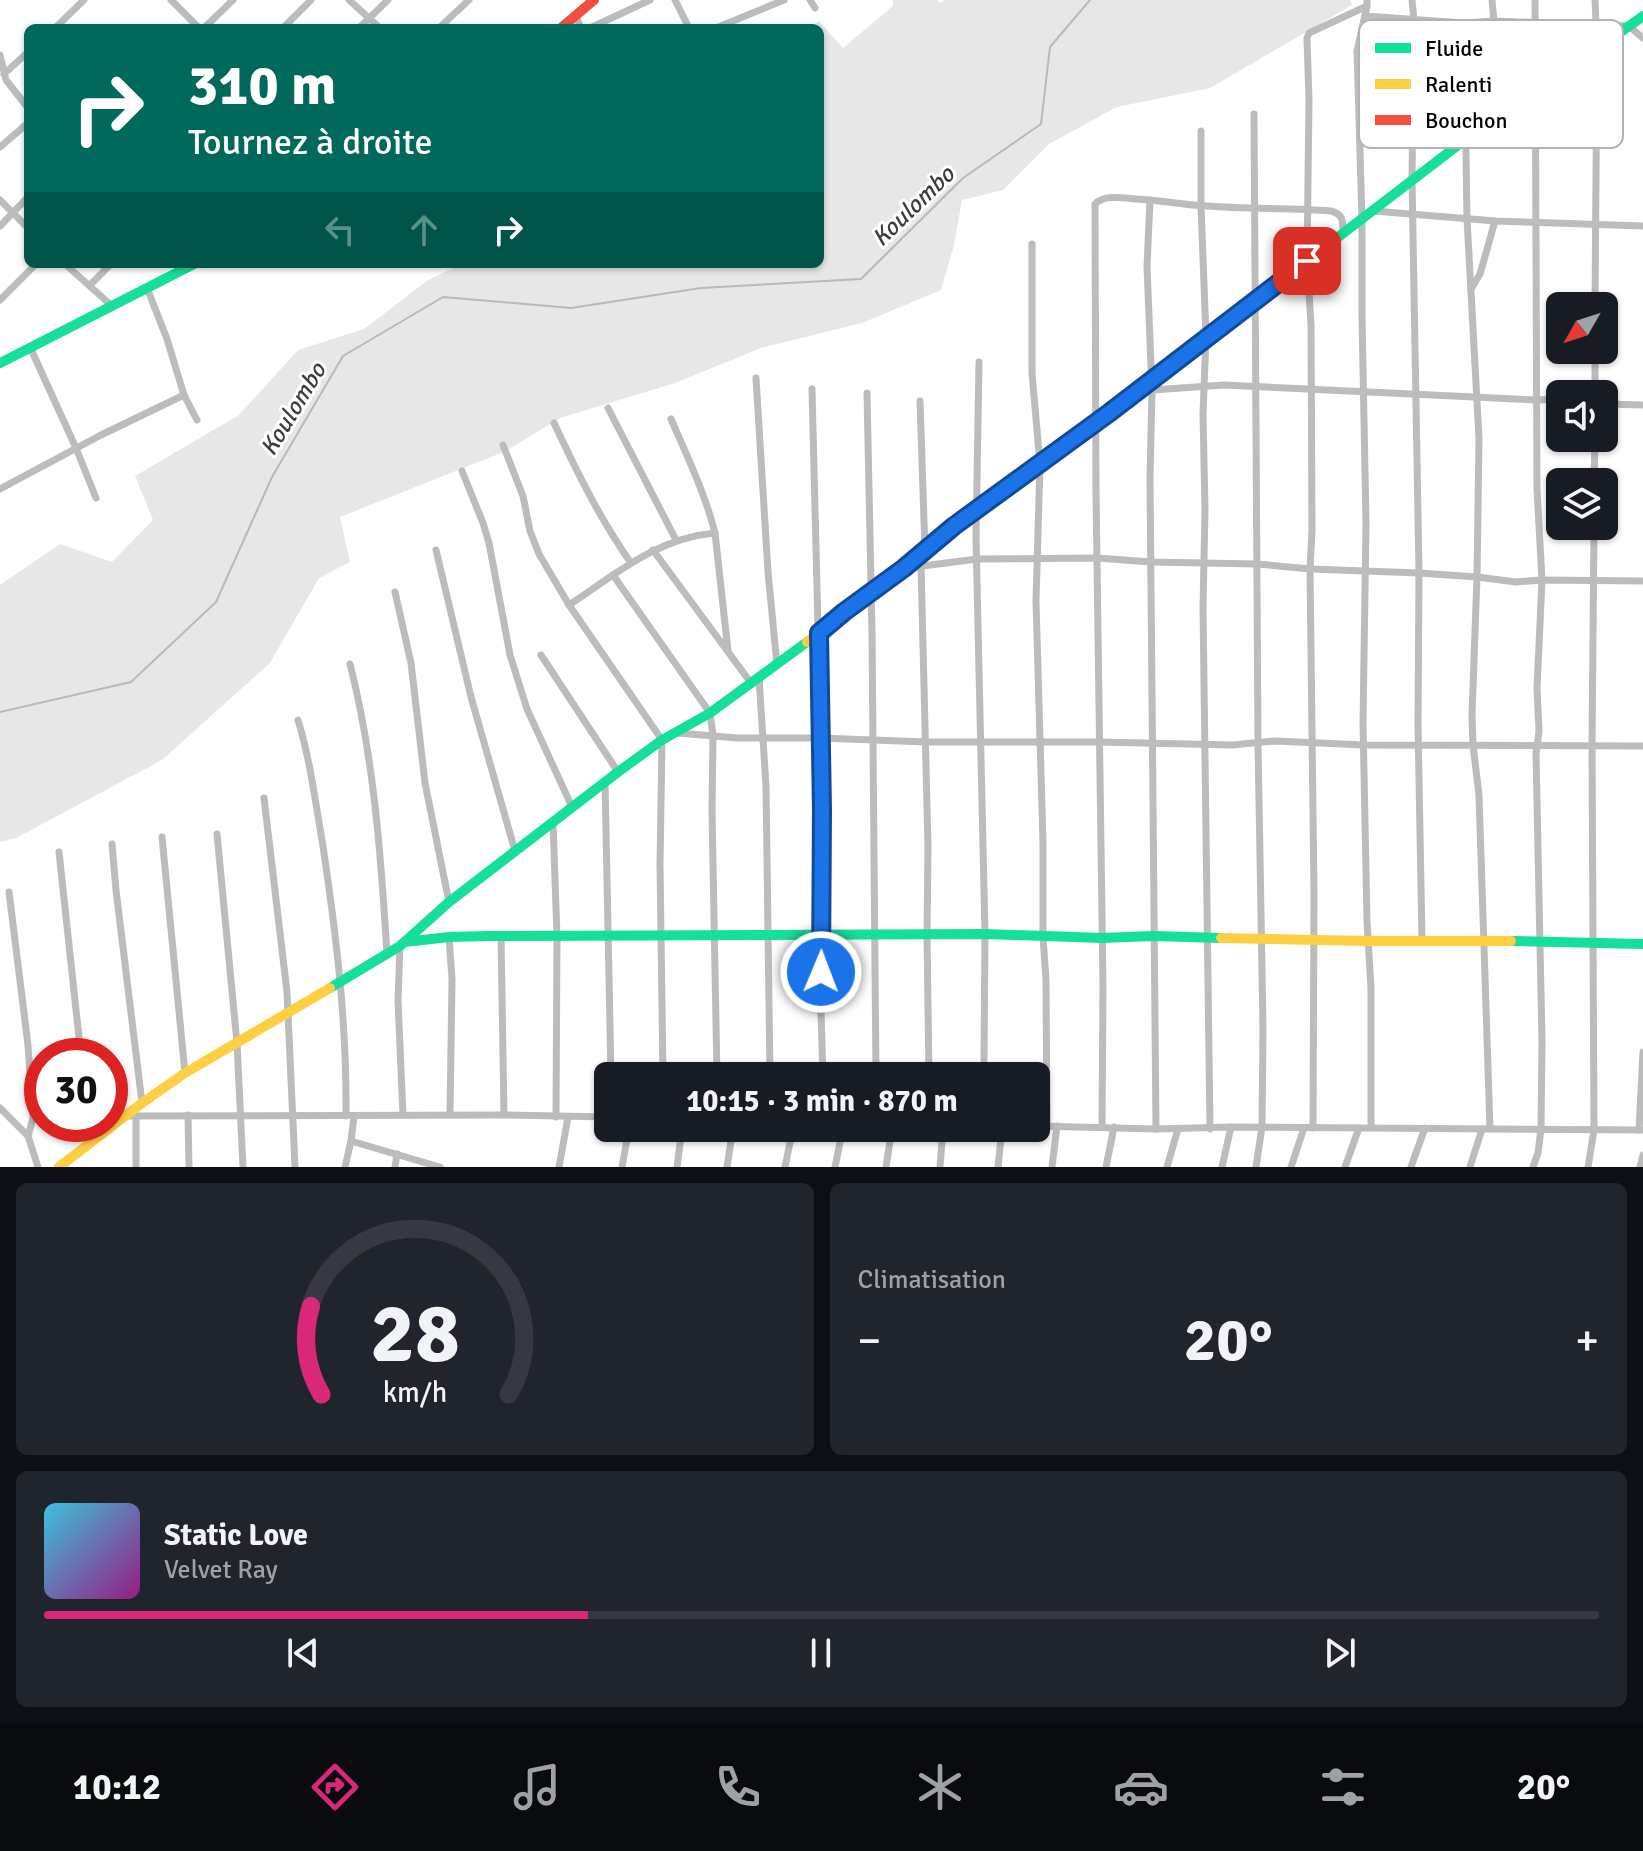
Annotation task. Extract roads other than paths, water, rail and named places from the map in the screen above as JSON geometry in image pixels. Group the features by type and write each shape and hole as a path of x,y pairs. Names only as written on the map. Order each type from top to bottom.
{"street":[{"path":"59,24 84,0"},
{"path":"171,0 198,24"},
{"path":"206,24 233,0"},
{"path":"287,24 311,0"},
{"path":"349,0 376,24"},
{"path":"363,24 388,0"},
{"path":"443,24 469,0"},
{"path":"566,24 594,0"},
{"path":"599,24 650,0"},
{"path":"675,0 687,24"},
{"path":"726,24 784,0"},
{"path":"810,0 815,8"},
{"path":"1365,16 1414,20 1412,0"},
{"path":"1492,0 1494,20"},
{"path":"1534,20 1535,0"},
{"path":"1364,20 1367,3"},
{"path":"1291,1167 1309,1128 1314,1093 1308,35 1367,3"},
{"path":"576,16 579,24"},
{"path":"1623,30 1643,16"},
{"path":"1623,26 1629,26 1643,38"},
{"path":"1359,42 1359,119"},
{"path":"4,74 24,56"},
{"path":"0,58 4,74 24,103"},
{"path":"1254,114 1262,1127 1256,1167"},
{"path":"0,147 24,126"},
{"path":"1201,131 1206,337 1204,562 1210,1129"},
{"path":"1360,148 1365,391 1364,745 1371,988 1371,1128"},
{"path":"1412,148 1422,941"},
{"path":"128,1114 185,1073 402,944 449,902 618,772 662,740 710,713 777,665 976,509 1152,385 1206,337 1454,148"},
{"path":"1466,148 1479,438 1472,715 1479,795 1485,942 1486,1129 1470,1167"},
{"path":"1533,1167 1541,1129 1542,1041 1536,754 1542,580 1537,489 1535,148"},
{"path":"1595,292 1596,148"},
{"path":"1102,1127 1095,204 1097,200 1107,198 1337,212 1343,221 1343,234"},
{"path":"0,200 24,224"},
{"path":"1150,200 1147,266 1152,385 1156,1129"},
{"path":"0,226 24,201"},
{"path":"1373,211 1495,221 1643,226"},
{"path":"1471,289 1480,274 1495,221"},
{"path":"1032,244 1032,373 1040,464 1036,601 1047,1062"},
{"path":"0,300 32,268"},
{"path":"70,268 112,306"},
{"path":"90,285 107,268"},
{"path":"0,363 186,268"},
{"path":"147,288 184,395 197,420"},
{"path":"30,347 96,498"},
{"path":"979,362 976,509 985,934 984,1060"},
{"path":"756,378 777,665"},
{"path":"1152,385 1257,386 1546,400"},
{"path":"812,389 819,633 823,1062"},
{"path":"867,393 876,1062"},
{"path":"0,489 184,395"},
{"path":"920,401 925,550"},
{"path":"1618,404 1643,405"},
{"path":"608,408 676,540"},
{"path":"671,419 703,492 715,533 728,651"},
{"path":"554,423 602,520 631,563"},
{"path":"503,445 523,496 534,544 554,582 662,740 663,1062"},
{"path":"462,471 489,543 510,655 527,709 572,807"},
{"path":"569,605 653,550 676,540 715,533"},
{"path":"1588,1167 1594,1130 1594,540"},
{"path":"436,550 471,697 515,851"},
{"path":"653,550 728,651 755,680 766,786 770,1062"},
{"path":"904,568 977,559 1097,558 1419,573 1516,582 1643,581"},
{"path":"921,565 928,847 929,1062"},
{"path":"613,575 710,713 713,736 717,1062"},
{"path":"395,592 411,663 425,783 449,902"},
{"path":"541,655 618,772"},
{"path":"350,664 360,703 374,798 387,954"},
{"path":"298,720 309,761 341,981 351,1141 345,1167"},
{"path":"675,732 763,739 926,742 1643,746"},
{"path":"605,782 611,1062"},
{"path":"264,798 285,973 295,1167"},
{"path":"553,822 557,936 556,1117"},
{"path":"217,834 237,1043 243,1167"},
{"path":"162,837 185,1073"},
{"path":"112,844 142,1103"},
{"path":"59,852 79,1038"},
{"path":"9,892 27,1038"},
{"path":"402,944 449,937 501,936 927,934 1643,944"},
{"path":"501,936 504,1115"},
{"path":"449,937 452,979 450,1115"},
{"path":"402,944 398,1000 403,1115"},
{"path":"1050,1126 1641,1130 1643,1052"},
{"path":"0,1108 24,1132"},
{"path":"188,1115 189,1167"},
{"path":"136,1116 136,1167"},
{"path":"128,1117 594,1117"},
{"path":"559,1167 568,1117"},
{"path":"1052,1167 1057,1126"},
{"path":"1106,1167 1114,1127"},
{"path":"1222,1167 1231,1127"},
{"path":"1345,1167 1359,1128"},
{"path":"1411,1167 1425,1128"},
{"path":"1167,1167 1178,1129"},
{"path":"351,1141 440,1167"},
{"path":"30,1142 38,1167"},
{"path":"622,1167 626,1142"},
{"path":"677,1167 680,1142"},
{"path":"727,1167 731,1142"},
{"path":"785,1167 790,1142"},
{"path":"835,1167 840,1142"},
{"path":"886,1167 890,1142"},
{"path":"940,1167 942,1142"},
{"path":"998,1167 1001,1142"},
{"path":"59,1167 88,1143"},
{"path":"395,1167 397,1154"},
{"path":"1640,1167 1643,1155"}],"waterway":[{"name":"Koulombo","path":"0,712 131,682 216,602 272,477 343,356 443,297 571,308 701,288 861,279 963,178 1041,124 1050,47 1090,0"}]}
